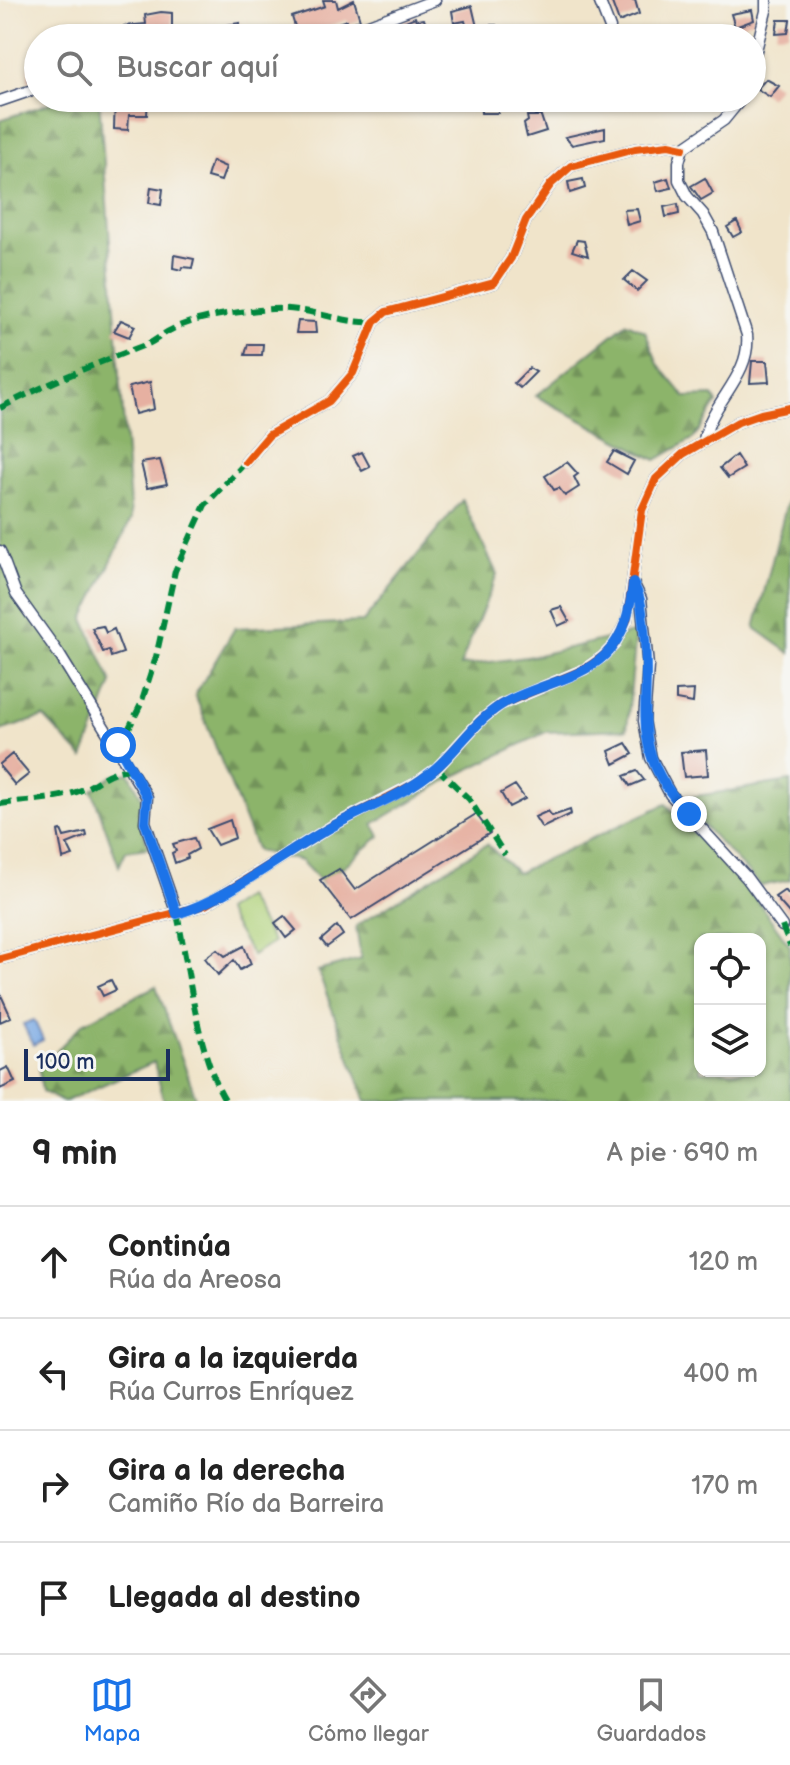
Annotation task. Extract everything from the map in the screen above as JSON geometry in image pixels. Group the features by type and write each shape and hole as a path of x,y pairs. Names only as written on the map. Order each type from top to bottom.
{"street":[{"path":"371,24 435,0"},
{"path":"599,0 608,24"},
{"path":"763,24 766,0"},
{"path":"0,101 24,93"},
{"path":"704,440 706,426 741,371 748,351 747,335 713,232 679,180 679,162 683,148 724,120 731,112"},
{"path":"246,462 269,435 329,401 353,373 374,322 386,312 494,283 511,258 526,220 551,184 571,166 635,149 669,145 683,148"},
{"path":"0,959 205,905 332,826 416,783 437,768 481,720 500,705 585,669 602,657 621,634 630,605 647,492 668,465 704,440 738,422 790,408"},
{"path":"0,551 16,594 76,680 147,797 145,822 177,914"},
{"path":"633,583 641,599 648,666 644,721 651,758 670,794 746,877 782,926"}],"green space":[{"path":"24,112 100,112 131,519 84,619 112,683 83,758 44,717 0,731 0,120"},
{"path":"627,323 645,331 658,364 685,397 713,396 717,403 694,438 656,460 536,396"},
{"path":"462,500 497,574 460,666 534,656 636,632 627,729 546,732 451,778 373,824 380,836 323,884 301,861 257,851 195,695 235,628 363,622"},
{"path":"790,501 790,653 755,628 787,502"},
{"path":"129,773 142,798 141,821 148,848 126,851 119,866 92,790 113,776"},
{"path":"790,781 790,880 761,886 678,799"},
{"path":"666,804 753,895 790,946 790,1101 366,1101 318,971 361,959 356,926 487,844 517,873"},
{"path":"246,897 273,942 252,955 225,911"},
{"path":"156,986 197,1101 164,1101 154,1062 66,1101 42,1091 39,1069 83,1023"}],"water":[{"path":"34,1020 43,1040 33,1045 23,1024"}],"building":[{"path":"323,0 336,0 338,8 354,0 360,20 348,24 347,20 335,24 294,24 292,17 325,6"},
{"path":"611,0 635,0 639,14 619,22"},
{"path":"472,6 476,24 466,24 465,21 454,23 452,11"},
{"path":"752,10 754,20 734,24 731,14"},
{"path":"172,13 172,24 146,24 145,15"},
{"path":"415,17 416,20 424,19 426,24 398,24"},
{"path":"778,20 790,20 788,33 776,34"},
{"path":"766,79 779,86 770,97 766,95"},
{"path":"115,112 147,112 147,115 129,115 128,130 114,129"},
{"path":"527,116 541,116 546,131 527,137 524,124 528,121"},
{"path":"605,128 605,138 572,145 565,137"},
{"path":"212,161 226,167 221,181 207,177"},
{"path":"668,178 671,188 658,191 655,182"},
{"path":"705,178 713,193 701,200 691,186"},
{"path":"583,179 585,188 570,193 568,182"},
{"path":"151,187 163,189 161,205 149,203"},
{"path":"678,204 679,214 666,217 664,207"},
{"path":"637,209 640,221 627,225 624,210"},
{"path":"737,221 742,232 733,237 727,227"},
{"path":"577,240 584,241 588,256 572,251"},
{"path":"174,255 194,259 192,268 173,268"},
{"path":"633,271 647,281 637,291 624,280"},
{"path":"121,320 135,326 129,337 114,331"},
{"path":"298,321 315,322 316,333 296,333"},
{"path":"248,344 263,344 262,355 245,355"},
{"path":"752,361 767,361 769,382 750,383"},
{"path":"529,368 536,372 520,388 514,383"},
{"path":"150,382 154,409 135,414 129,387"},
{"path":"614,451 634,461 627,474 607,462"},
{"path":"362,452 370,467 362,471 353,456"},
{"path":"736,455 744,468 728,478 720,468"},
{"path":"160,460 167,484 147,488 141,463"},
{"path":"567,462 578,474 574,477 579,487 565,496 559,488 554,490 545,476"},
{"path":"561,607 569,621 558,626 551,610"},
{"path":"103,626 106,633 114,629 123,653 111,657 109,650 103,652 92,628"},
{"path":"694,690 693,703 676,700 676,691"},
{"path":"626,743 633,754 614,764 609,751"},
{"path":"706,750 708,775 684,777 681,752"},
{"path":"12,754 29,774 15,785 0,767"},
{"path":"637,771 644,780 630,786 624,776"},
{"path":"515,785 525,799 509,807 501,793"},
{"path":"570,810 571,814 542,828 535,817 548,811 552,816"},
{"path":"476,814 490,833 351,920 320,880 339,869 355,890"},
{"path":"230,820 235,838 217,845 207,829"},
{"path":"61,830 64,837 86,832 87,836 67,844 73,856 63,859 58,831"},
{"path":"194,838 198,849 187,855 188,858 175,863 173,844"},
{"path":"785,890 790,896 790,914 775,897"},
{"path":"284,916 296,930 286,938 275,923"},
{"path":"337,926 343,935 327,947 321,940"},
{"path":"244,946 251,964 240,970 234,960 218,975 205,958 217,949 225,956"},
{"path":"111,980 116,990 103,996 98,986"},
{"path":"0,993 11,1017 0,1022"},
{"path":"8,1067 15,1082 0,1089 0,1071"}],"marked path":[{"path":"0,408 72,374 149,344 181,325 207,318 285,309 374,322"},
{"path":"119,748 141,704 156,657 175,571 205,505 246,462"},
{"path":"437,768 469,799 505,855"},
{"path":"0,804 64,795 84,789 110,774 131,769"},
{"path":"177,914 201,1036 216,1082 226,1101"},
{"path":"782,926 790,946"}],"cycle path":[{"path":"246,462 269,435 329,401 353,373 374,322 386,312 494,283 511,258 526,220 551,184 571,166 635,149 669,145 683,148"},
{"path":"0,959 205,905 332,826 416,783 437,768 481,720 500,705 585,669 614,645 627,620 642,510 656,479 683,454 738,422 790,408"}],"route":[{"path":"118,745 147,797 145,822 177,914 205,905 230,892 332,826 416,783 437,768 481,720 500,705 585,669 602,657 614,645 627,620 633,583 641,599 648,666 644,721 646,739 661,779 689,814"}]}
